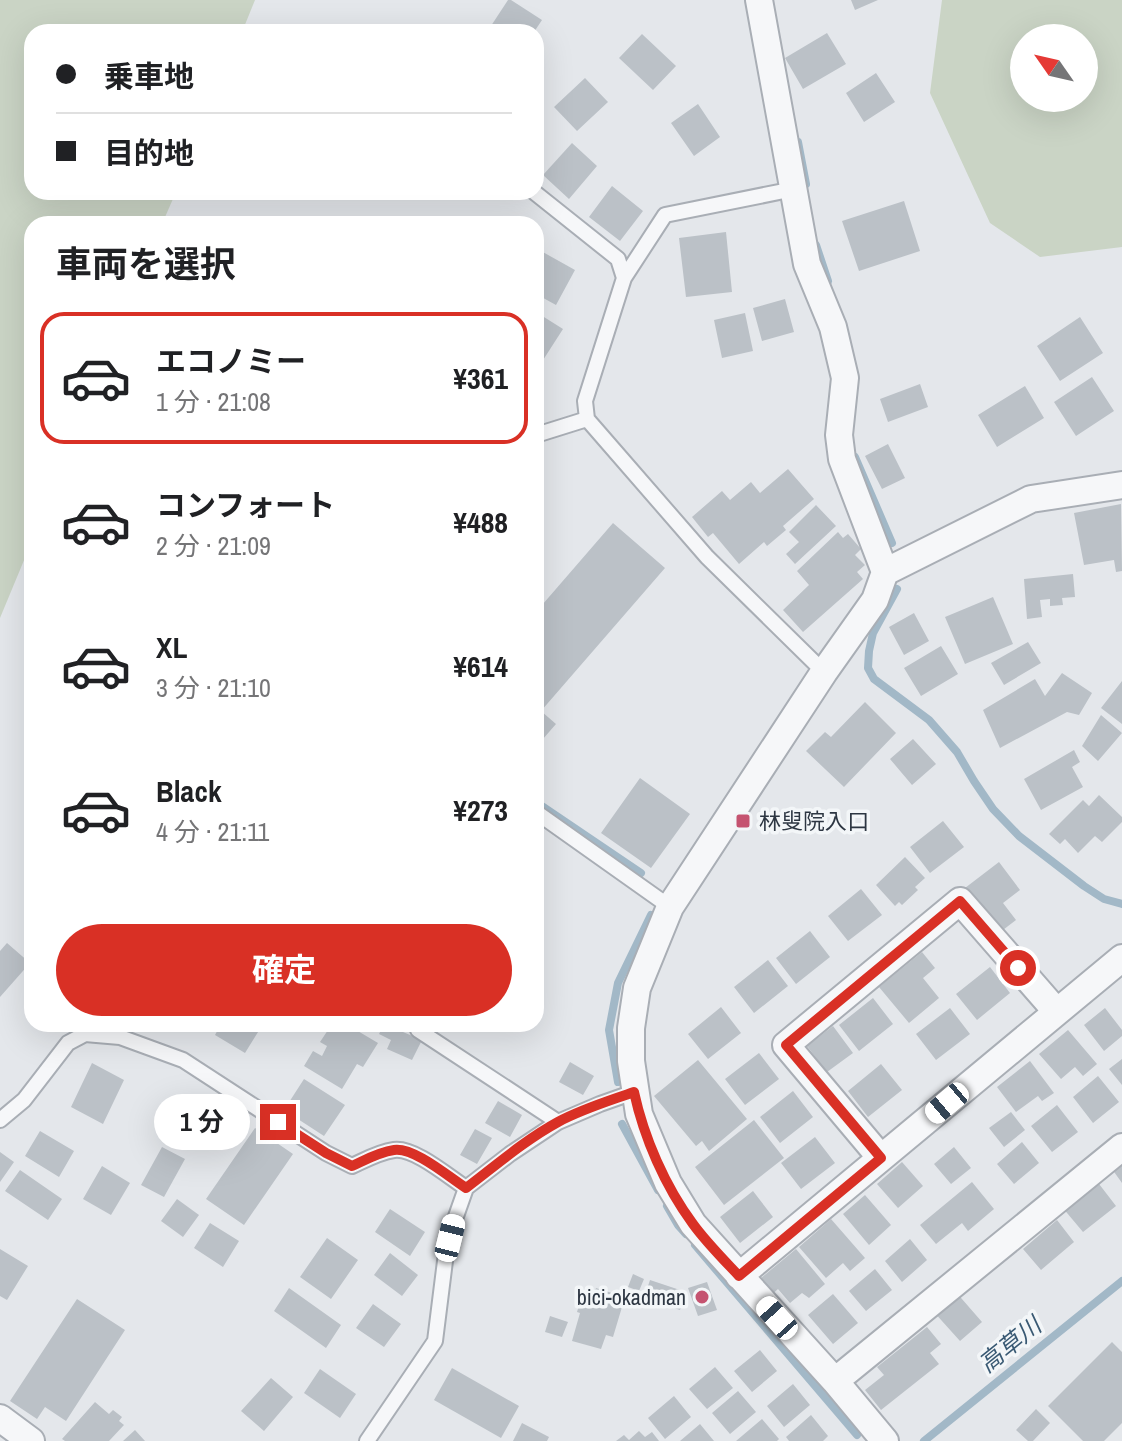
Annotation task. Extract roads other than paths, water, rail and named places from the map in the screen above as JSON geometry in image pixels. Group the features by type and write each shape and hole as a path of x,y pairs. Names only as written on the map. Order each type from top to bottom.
{"street":[{"path":"759,0 807,264 833,327 845,378 839,435 842,459 885,572 875,600 824,672 670,907 637,988 631,1028 631,1061 639,1114 668,1183 693,1224 885,1441"},
{"path":"885,572 1031,499 1120,488"},
{"path":"881,1158 786,1045 960,901 1057,1012"},
{"path":"739,1276 1122,958"},
{"path":"835,1381 1122,1147"},
{"path":"0,1418 31,1441"}],"lane":[{"path":"794,189 665,215 624,278 585,401 587,419 707,557 824,672"},
{"path":"544,200 618,259 624,278"},
{"path":"544,432 587,419"},
{"path":"544,818 670,907"},
{"path":"421,1032 558,1122"},
{"path":"0,1120 24,1100 68,1043 85,1034 120,1037 183,1060 326,1153 352,1166 396,1149 411,1152 466,1188"},
{"path":"367,1441 435,1341 446,1253 466,1188 558,1122 634,1092"}],"waterway":[{"path":"798,142 806,184"},
{"path":"816,245 828,281"},
{"path":"855,457 892,543"},
{"path":"897,589 873,633 868,668 874,679 929,720 957,752 993,809 1019,836 1084,886 1104,899 1122,904"},
{"path":"544,807 641,873"},
{"path":"618,1082 609,1030 618,983 651,915"},
{"path":"622,1124 658,1190"},
{"path":"667,1206 686,1234"},
{"path":"695,1245 857,1435"},
{"name":"高草川","path":"924,1441 1122,1281"}],"place":[{"name":"林叟院入口","path":"743,821"},
{"name":"bici-okadman","path":"702,1297"}]}
